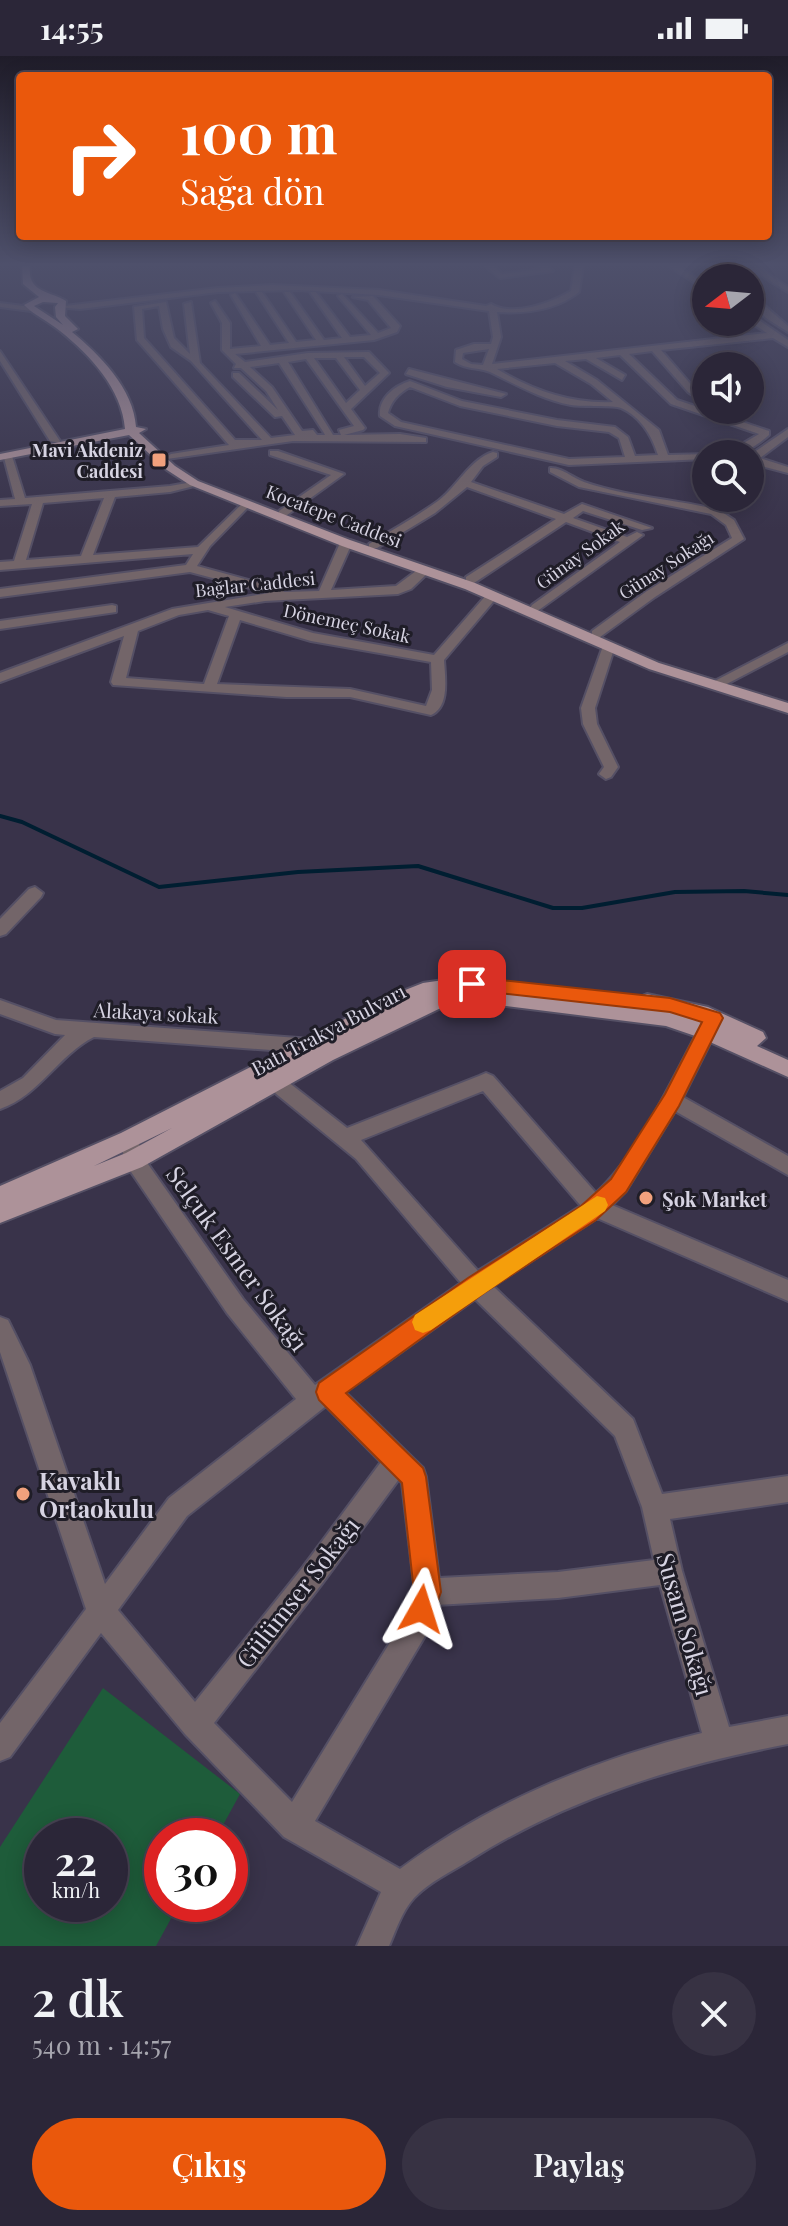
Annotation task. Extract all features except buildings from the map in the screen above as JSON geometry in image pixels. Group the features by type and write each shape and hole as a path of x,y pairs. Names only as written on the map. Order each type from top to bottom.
{"main road":[{"name":"Kocatepe Caddesi","path":"89,354 105,371 129,411 134,429 194,483 346,543 470,580 685,675"},
{"name":"Kocatepe Caddesi","path":"96,354 112,371 133,405 134,429"},
{"path":"2,455 55,441 134,429"},
{"path":"2,455 134,429"},
{"name":"Kocatepe Caddesi","path":"166,458 199,479 373,546 654,666 788,708"},
{"name":"Batı Trakya Bulvarı","path":"0,1197 132,1150 312,1046 397,1001 423,990 450,985 552,990 670,1005 788,1069"},
{"name":"Batı Trakya Bulvarı","path":"0,1213 276,1083 326,1054 426,1005 461,997 490,997 711,1025 788,1054"}],"street":[{"path":"0,354 55,441"},
{"path":"154,354 233,443 265,438"},
{"path":"184,354 195,359"},
{"path":"194,354 206,378 265,438"},
{"path":"221,354 228,367 299,434 360,430 308,356"},
{"path":"230,354 269,389 292,428"},
{"path":"228,367 308,356 363,354"},
{"path":"346,408 385,373 366,354"},
{"path":"460,354 458,357 461,363 469,367 603,354"},
{"path":"487,367 491,354"},
{"path":"624,354 674,402 766,433 758,440"},
{"path":"659,354 692,391"},
{"path":"339,356 362,388 367,389"},
{"path":"587,356 622,377"},
{"path":"555,359 594,382 656,432 664,458"},
{"path":"282,360 329,433"},
{"path":"487,367 515,385 569,399 620,404"},
{"path":"409,372 501,394"},
{"path":"631,460 623,437 612,429 557,423 460,403 410,384 396,392 383,409 383,414 398,424 569,462 631,460 692,457"},
{"path":"486,392 515,385"},
{"path":"166,458 265,438 292,428 400,437 554,470 692,466"},
{"path":"764,453 782,443 788,432"},
{"path":"274,453 339,474 283,513"},
{"path":"2,455 21,501"},
{"path":"373,546 444,501 465,483 482,459 493,455"},
{"path":"764,463 788,470"},
{"name":"Günay Sokağı","path":"554,470 564,478 588,485 702,508 729,519 738,539 651,594 596,634"},
{"path":"0,503 110,495 194,483"},
{"path":"465,483 629,541"},
{"path":"86,559 110,495"},
{"path":"19,565 38,500"},
{"path":"190,568 201,550 245,504"},
{"name":"Günay Sokak","path":"536,608 646,528 582,507 565,518"},
{"path":"470,580 565,518"},
{"path":"323,594 346,543"},
{"path":"0,566 201,550"},
{"path":"0,593 190,568 290,596"},
{"name":"Bağlar Caddesi","path":"0,678 85,643 176,612 290,596 398,590 407,586 426,568"},
{"path":"132,629 118,682 350,693 431,711 439,690 437,659 492,596"},
{"name":"Dönemeç Sokak","path":"205,606 311,637 437,659"},
{"path":"0,625 112,609"},
{"path":"209,688 235,616"},
{"path":"606,774 611,767 590,724 588,708 609,646"},
{"path":"714,685 788,647"},
{"path":"0,930 35,893"},
{"name":"Alakaya sokak","path":"0,1007 55,1027 312,1046"},
{"path":"0,1747 178,1507 320,1396 476,1285 595,1207 619,1185 672,1100 711,1025"},
{"path":"0,1101 30,1083 73,1039 89,1031"},
{"path":"344,1138 486,1081 595,1207 786,1293"},
{"name":"Susam Sokağı","path":"276,1083 363,1153 476,1285 624,1428 655,1507 669,1571 719,1741"},
{"path":"672,1100 788,1166"},
{"name":"Selçuk Esmer Sokağı","path":"132,1150 235,1306 320,1396 398,1460 414,1477 428,1592"},
{"path":"0,1330 18,1365 100,1610 195,1724 295,1826 402,1887"},
{"name":"Gülümser Sokağı","path":"195,1724 398,1460"},
{"path":"655,1507 788,1489"},
{"path":"295,1826 415,1626 428,1592 558,1585 669,1571"},
{"path":"373,1946 402,1887 471,1840 531,1807 642,1763 719,1741 788,1730"}],"green space":[{"path":"103,1688 240,1794 227,1818 144,1818 144,1922 169,1922 156,1946 0,1946 0,1847"}],"waterway":[{"path":"0,816 22,822 159,887 298,872 418,866 553,908 582,908 675,892 744,891 788,895"}],"slow traffic":[{"path":"423,1322 597,1205"}],"place":[{"name":"Mavi Akdeniz Caddesi","path":"159,460"},
{"name":"Şok Market","path":"646,1198"},
{"name":"Kavaklı Ortaokulu","path":"23,1494"}],"route":[{"path":"421,1609 428,1592 414,1477 328,1392 476,1285 588,1213 619,1185 672,1100 713,1018 670,1005 552,990 472,984"}]}
